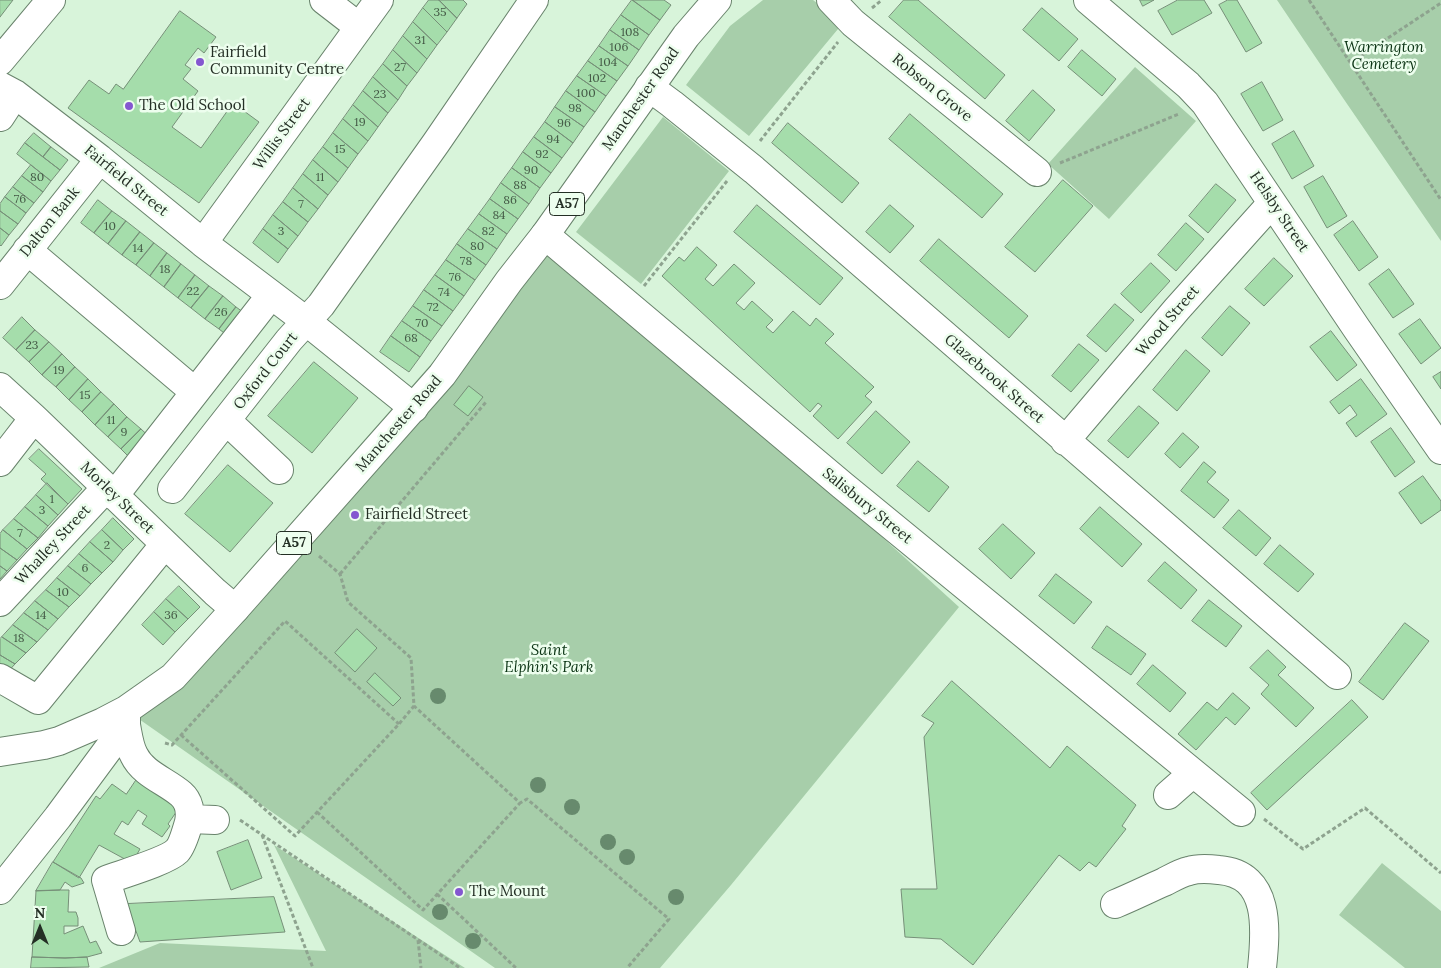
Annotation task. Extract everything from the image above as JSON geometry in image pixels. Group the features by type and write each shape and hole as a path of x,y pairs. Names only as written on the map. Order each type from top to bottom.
{"street":[{"path":"0,61 51,0"},
{"path":"324,0 359,26"},
{"name":"Willis Street","path":"203,243 378,0"},
{"name":"Oxford Court","path":"172,489 289,340 321,306 431,151 534,0"},
{"name":"Robson Grove","path":"831,0 853,23 1037,172"},
{"name":"Helsby Street","path":"1088,0 1188,85 1206,103 1441,450"},
{"name":"Manchester Road","path":"0,752 59,741 103,722 126,718 173,677 442,375 509,281 545,235 710,2"},
{"name":"Glazebrook Street","path":"649,87 754,170 1337,675"},
{"path":"0,117 8,90"},
{"name":"Fairfield Street","path":"8,90 100,159 203,243 306,321 414,408"},
{"name":"Dalton Bank","path":"0,285 100,159"},
{"name":"Wood Street","path":"1065,440 1272,202"},
{"name":"Salisbury Street","path":"545,235 842,486 1241,812"},
{"path":"27,250 195,392"},
{"name":"Whalley Street","path":"0,602 110,492 195,392 271,295"},
{"name":"Morley Street","path":"0,387 235,609"},
{"path":"0,462 34,418"},
{"name":"Oxford Court","path":"226,421 279,470"},
{"path":"0,678 38,700 165,544"},
{"path":"126,718 133,754 138,763 182,795 188,803 190,812 214,819"},
{"path":"0,890 90,774 126,718"},
{"path":"90,774 120,769 148,772"},
{"path":"1168,795 1193,773"},
{"path":"121,931 106,880 169,856 214,819"},
{"path":"1115,904 1190,870 1226,870 1240,875 1250,883 1258,895 1263,909 1265,937 1262,968"}],"path":[{"path":"1309,0 1441,200"},
{"path":"1350,63 1441,3"},
{"path":"1037,172 1206,103"},
{"path":"340,574 486,402"},
{"path":"475,406 479,410"},
{"path":"181,735 295,836 414,706 411,658 348,602 340,574 319,556"},
{"path":"165,743 172,744 181,735 285,621 399,724"},
{"path":"414,706 520,802"},
{"path":"317,812 423,910 520,802 527,798 669,919 627,968"},
{"path":"1241,812 1253,810 1303,849 1365,808 1441,873"},
{"path":"214,819 262,835 460,968"},
{"path":"262,835 313,968"},
{"path":"437,894 516,968"},
{"path":"418,940 421,968"}],"green space":[{"path":"763,0 813,0 843,23 749,136 686,85 730,26"},
{"name":"Warrington Cemetery","path":"1277,0 1441,0 1441,241 1343,98"},
{"path":"1135,67 1196,121 1109,219 1048,164"},
{"path":"663,117 729,171 641,284 576,232"},
{"name":"Saint Elphin's Park","path":"545,235 628,306 959,607 731,885 660,968 495,968 126,710"},
{"path":"274,845 465,968 99,968 160,943 326,951"},
{"path":"1382,863 1441,911 1441,968 1405,968 1339,915"}],"building":[{"path":"0,0 13,0 0,17"},
{"path":"429,0 439,0 457,18 447,32 423,8"},
{"path":"439,0 463,0 467,4 457,18"},
{"path":"632,0 660,20 649,35 621,15"},
{"path":"633,0 664,0 671,5 660,20"},
{"path":"904,0 918,0 1005,75 985,99 889,17"},
{"path":"1140,0 1154,0 1143,6"},
{"path":"1178,0 1204,0 1212,13 1172,35 1158,11"},
{"path":"1228,0 1237,0 1262,43 1246,52 1219,5"},
{"path":"423,8 447,32 437,45 413,22"},
{"path":"1042,8 1078,39 1059,61 1023,30"},
{"name":"The Old School","path":"180,11 216,37 204,53 198,48 185,65 191,69 183,79 198,91 172,127 201,148 233,103 259,122 199,203 68,108 89,80 109,94 116,84 123,89"},
{"path":"621,15 649,35 639,50 610,30"},
{"path":"413,22 437,45 427,59 403,36"},
{"path":"610,30 639,50 628,66 599,46"},
{"path":"403,36 427,59 417,73 393,50"},
{"path":"599,46 628,66 617,81 588,61"},
{"path":"393,50 417,73 407,86 383,64"},
{"path":"1082,50 1116,79 1102,96 1068,67"},
{"path":"588,61 617,81 606,96 577,76"},
{"path":"383,64 407,86 398,100 373,77"},
{"path":"577,76 606,96 595,112 566,91"},
{"path":"373,77 398,100 388,113 363,91"},
{"path":"1262,82 1283,120 1263,131 1241,94"},
{"path":"1033,90 1055,110 1029,141 1006,121"},
{"path":"363,91 388,113 378,127 353,105"},
{"path":"566,91 595,112 584,127 555,107"},
{"path":"353,105 378,127 368,141 343,119"},
{"path":"555,107 584,127 573,143 545,122"},
{"path":"910,114 1003,194 982,218 889,139"},
{"path":"343,119 368,141 358,154 333,133"},
{"path":"545,122 573,143 562,158 534,137"},
{"path":"788,123 859,183 842,203 772,143"},
{"path":"1294,131 1314,166 1292,179 1272,144"},
{"path":"34,133 51,147 43,157 25,143"},
{"path":"333,133 358,154 348,168 323,147"},
{"path":"534,137 562,158 551,173 523,152"},
{"path":"25,143 60,170 51,181 17,154"},
{"path":"51,147 68,160 60,170 43,157"},
{"path":"323,147 348,168 338,182 313,160"},
{"path":"523,152 551,173 540,188 512,168"},
{"path":"313,160 338,182 328,195 303,174"},
{"path":"31,165 51,181 43,192 22,176"},
{"path":"512,168 540,188 529,204 501,183"},
{"path":"303,174 328,195 318,209 293,188"},
{"path":"22,176 43,192 34,203 13,187"},
{"path":"1323,176 1347,216 1327,228 1304,187"},
{"path":"1063,180 1093,206 1035,272 1005,247"},
{"path":"501,183 529,204 518,219 490,199"},
{"path":"1216,184 1236,200 1208,233 1189,216"},
{"path":"13,187 34,203 26,213 5,197"},
{"path":"293,188 318,209 308,222 283,202"},
{"path":"5,197 26,213 18,224 0,211 0,204"},
{"path":"490,199 518,219 507,234 479,214"},
{"path":"98,200 112,211 94,233 81,223"},
{"path":"283,202 308,222 298,236 273,215"},
{"path":"757,205 843,278 820,305 734,232"},
{"path":"890,205 914,226 890,253 866,232"},
{"path":"0,211 18,224 9,235 0,228"},
{"path":"112,211 126,221 108,244 94,233"},
{"path":"479,214 507,234 497,249 468,229"},
{"path":"273,215 298,236 288,249 263,229"},
{"path":"126,221 140,232 122,255 108,244"},
{"path":"1353,221 1378,257 1359,271 1334,235"},
{"path":"1186,223 1204,239 1176,271 1158,255"},
{"path":"0,228 9,235 1,246 0,245"},
{"path":"263,229 288,249 278,263 253,243"},
{"path":"468,229 497,249 486,265 457,244"},
{"path":"140,232 154,243 136,265 122,255"},
{"path":"939,239 1028,316 1009,338 920,261"},
{"path":"154,243 167,253 150,276 136,265"},
{"path":"457,244 486,265 475,280 446,260"},
{"path":"697,247 717,265 705,279 713,286 734,264 755,283 736,303 744,310 752,301 773,320 766,327 773,333 793,311 810,326 816,318 834,334 825,343 874,387 865,396 872,402 838,439 813,416 822,406 818,403 810,412 662,276 679,257 684,261"},
{"path":"167,253 181,264 164,287 150,276"},
{"path":"1274,258 1293,276 1264,306 1245,289"},
{"path":"446,260 475,280 464,296 435,275"},
{"path":"1151,263 1170,281 1141,313 1121,294"},
{"path":"181,264 195,275 178,298 164,287"},
{"path":"1389,269 1414,304 1393,318 1369,284"},
{"path":"195,275 209,286 191,308 178,298"},
{"path":"435,275 464,296 453,311 424,290"},
{"path":"209,286 223,296 205,319 191,308"},
{"path":"424,290 453,311 442,326 413,306"},
{"path":"223,296 236,307 219,329 205,319"},
{"path":"1115,304 1134,320 1106,352 1087,336"},
{"path":"413,306 442,326 431,341 402,321"},
{"path":"1230,306 1250,323 1222,356 1202,338"},
{"path":"236,307 250,317 233,340 219,329"},
{"path":"22,317 35,330 16,350 3,338"},
{"path":"1420,319 1441,348 1421,364 1399,334"},
{"path":"402,321 431,341 420,357 391,336"},
{"path":"35,330 49,342 29,362 16,350"},
{"path":"1331,331 1357,365 1337,381 1310,347"},
{"path":"391,336 420,357 409,372 380,352"},
{"path":"49,342 62,354 42,375 29,362"},
{"path":"1079,344 1099,360 1071,392 1052,376"},
{"path":"1186,350 1210,371 1177,411 1153,390"},
{"path":"62,354 75,367 56,387 42,375"},
{"path":"314,362 358,398 312,453 268,416"},
{"path":"75,367 88,379 69,400 56,387"},
{"path":"1441,372 1441,389 1433,377"},
{"path":"88,379 101,392 82,412 69,400"},
{"path":"1361,379 1387,414 1356,437 1346,423 1357,415 1350,405 1339,414 1330,402"},
{"path":"469,386 483,397 468,416 454,405"},
{"path":"101,392 114,404 95,425 82,412"},
{"path":"114,404 127,417 108,437 95,425"},
{"path":"1139,406 1159,423 1128,458 1108,441"},
{"path":"876,411 910,442 882,474 847,443"},
{"path":"127,417 141,429 121,449 108,437"},
{"path":"1391,428 1415,462 1395,477 1371,442"},
{"path":"141,429 154,441 134,462 121,449"},
{"path":"1183,433 1199,447 1180,468 1165,454"},
{"path":"39,449 82,489 68,504 41,479 46,474 29,459"},
{"path":"918,461 949,487 929,512 897,486"},
{"path":"1204,462 1216,472 1207,482 1229,500 1214,518 1181,491"},
{"path":"228,465 273,503 230,552 185,514"},
{"path":"1423,476 1441,501 1441,510 1421,524 1399,493"},
{"path":"47,483 68,504 58,515 36,495"},
{"path":"36,495 58,515 48,526 25,507"},
{"path":"25,507 48,526 38,538 14,519"},
{"path":"1100,507 1142,544 1122,567 1080,529"},
{"path":"1239,510 1271,538 1256,556 1223,528"},
{"path":"113,518 134,539 123,550 102,530"},
{"path":"14,519 38,538 27,549 3,530"},
{"path":"1003,524 1035,553 1011,579 979,549"},
{"path":"3,530 27,549 17,560 0,548 0,534"},
{"path":"102,530 123,550 113,562 90,542"},
{"path":"90,542 113,562 102,573 79,554"},
{"path":"1280,545 1314,574 1298,592 1264,564"},
{"path":"0,548 17,560 7,571 0,566"},
{"path":"79,554 102,573 91,584 68,566"},
{"path":"1165,562 1197,590 1181,609 1148,581"},
{"path":"0,566 7,571 0,579"},
{"path":"68,566 91,584 80,596 57,578"},
{"path":"1056,574 1092,602 1074,624 1039,596"},
{"path":"57,578 80,596 69,607 46,590"},
{"path":"179,586 200,607 188,619 166,599"},
{"path":"46,590 69,607 58,619 35,601"},
{"path":"166,599 188,619 175,632 154,612"},
{"path":"1209,600 1242,626 1226,647 1192,621"},
{"path":"35,601 58,619 48,630 24,613"},
{"path":"154,612 175,632 163,645 142,625"},
{"path":"24,613 48,630 37,642 13,625"},
{"path":"1405,623 1429,641 1383,700 1359,682"},
{"path":"13,625 37,642 26,653 2,637"},
{"path":"1107,626 1146,654 1131,675 1092,648"},
{"path":"357,629 377,648 355,672 335,653"},
{"path":"2,637 26,653 15,664 0,655 0,639"},
{"path":"1268,650 1286,667 1278,675 1314,708 1296,727 1261,694 1269,685 1250,668"},
{"path":"0,655 15,664 4,676 0,673"},
{"path":"1153,665 1186,693 1170,712 1137,684"},
{"path":"375,673 401,698 393,706 367,682"},
{"path":"952,681 1050,768 1067,746 1136,805 1122,826 1126,829 1096,867 1089,862 1080,871 1059,855 973,965 941,939 905,937 901,889 937,889 924,737 934,723 922,716"},
{"path":"1233,693 1250,708 1235,725 1226,717 1196,750 1178,734 1207,702 1217,710"},
{"path":"1352,700 1368,717 1267,810 1251,793"},
{"path":"137,779 179,808 162,837 142,824 147,816 138,810 128,825 122,821 114,834 140,849 132,863 99,845 79,878 53,862 96,796 100,799 112,784 126,794"},
{"path":"248,840 262,878 231,890 217,852"},
{"path":"53,862 81,878 84,883 72,887 65,882 60,890 36,891"},
{"path":"69,890 68,912 76,912 78,926 64,926 64,934 83,926 90,943 96,941 102,953 87,957 32,957 36,891"},
{"path":"274,897 285,932 140,942 126,904"},
{"path":"32,957 87,957 89,967 31,968"}],"place":[{"name":"Fairfield Community Centre","path":"200,62"},
{"name":"The Old School","path":"129,106"},
{"name":"Fairfield Street","path":"355,515"},
{"name":"The Mount","path":"459,892"}]}
